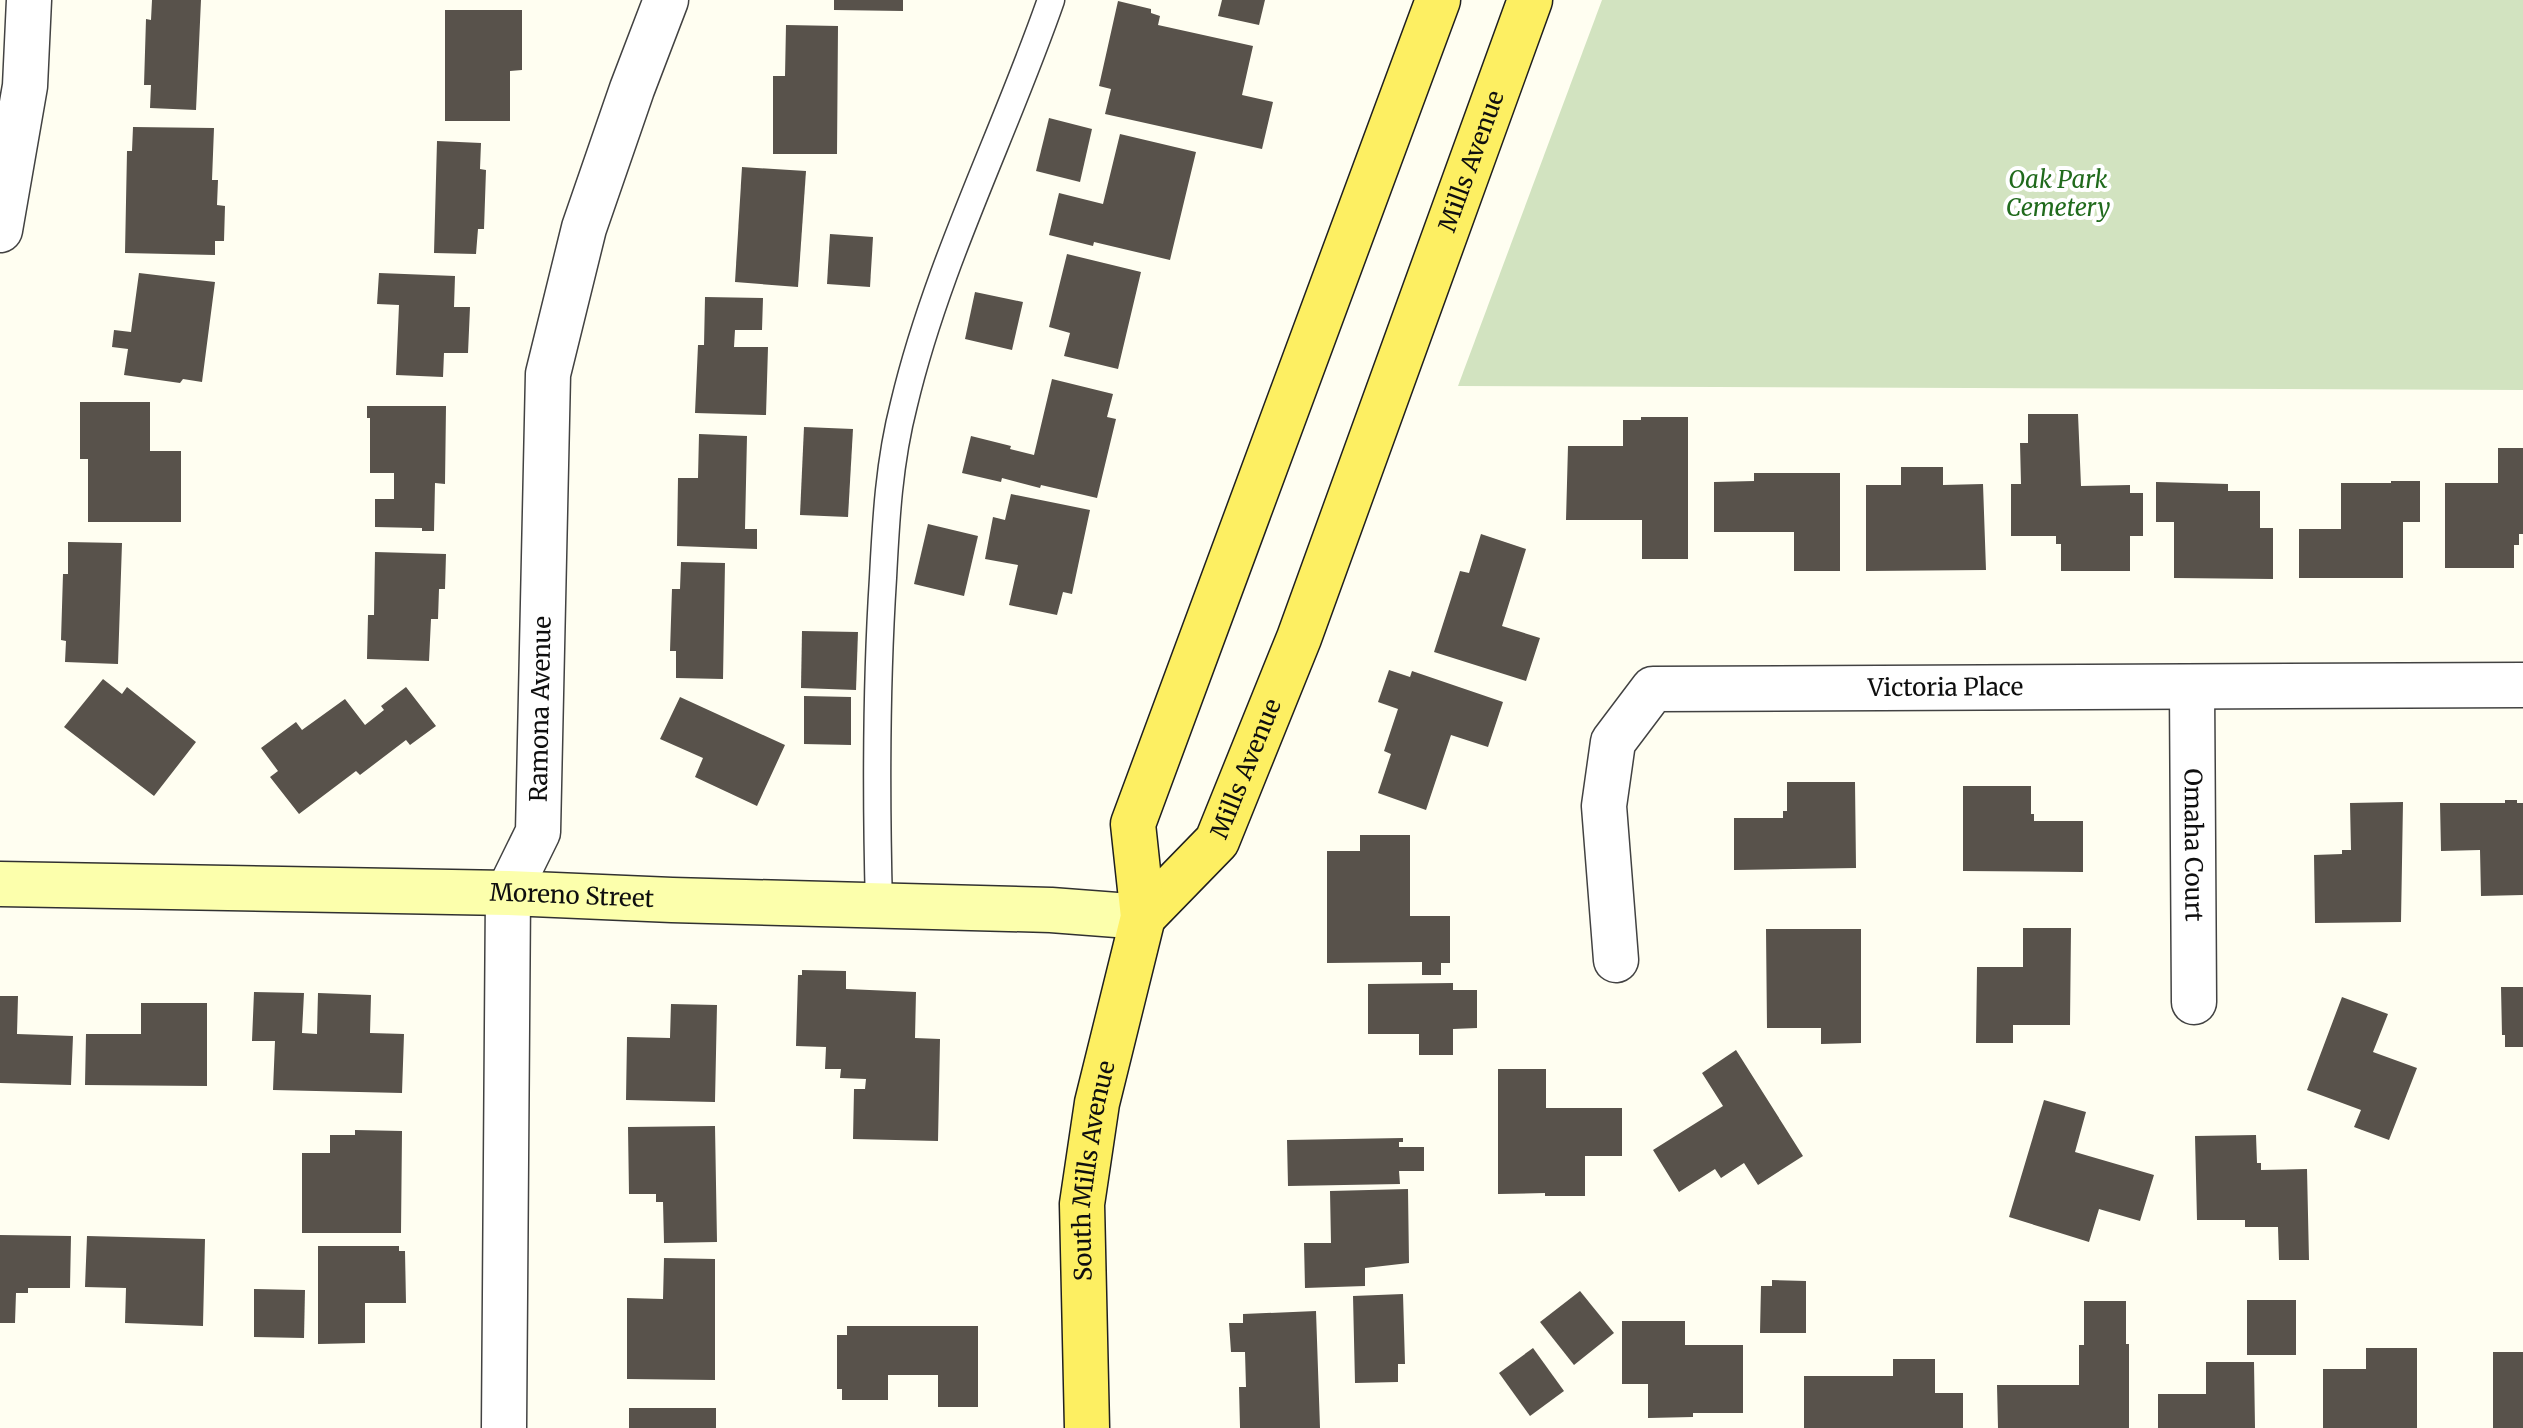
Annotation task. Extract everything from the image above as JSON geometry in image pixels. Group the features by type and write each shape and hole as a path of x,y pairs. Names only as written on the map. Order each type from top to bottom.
{"main road":[{"path":"1143,917 1133,824 1438,0"},
{"name":"Mills Avenue","path":"1143,917 1217,841 1299,638 1530,0"},
{"name":"South Mills Avenue","path":"1087,1428 1082,1204 1097,1103 1143,917"}],"street":[{"path":"0,230 25,86 29,0"},
{"name":"Ramona Avenue","path":"504,1428 508,893 538,832 548,374 584,228 666,0"},
{"name":"Victoria Place","path":"1616,960 1604,806 1613,742 1653,689 2523,685"},
{"name":"Omaha Court","path":"2192,687 2194,1002"},
{"name":"Moreno Street","path":"0,884 508,893 1051,910 1143,917"}],"lane":[{"path":"879,906 879,634 891,464 904,402 934,301 1051,0"}],"green space":[{"name":"Oak Park Cemetery","path":"1602,0 2523,0 2523,390 1458,386"}],"building":[{"path":"152,0 201,0 196,110 150,108 151,85 144,85 146,19 151,20"},
{"path":"834,0 903,0 903,11 834,10"},
{"path":"1222,0 1265,0 1259,25 1218,16"},
{"path":"1118,1 1151,9 1151,13 1160,16 1158,25 1253,46 1242,95 1273,102 1262,149 1105,114 1111,89 1099,86"},
{"path":"445,10 522,10 522,70 510,71 510,121 445,121"},
{"path":"786,25 838,26 837,154 773,154 773,76 785,76"},
{"path":"1049,118 1092,129 1080,182 1036,171"},
{"path":"133,127 214,128 212,180 218,180 217,205 225,206 224,241 215,241 215,255 125,253 127,151 132,151"},
{"path":"1120,134 1196,152 1170,260 1049,235 1059,193 1103,204"},
{"path":"437,141 481,143 480,169 486,170 484,229 478,229 476,254 434,253"},
{"path":"742,167 806,171 798,287 735,282"},
{"path":"830,234 873,237 870,287 827,284"},
{"path":"1067,254 1141,272 1118,369 1064,356 1070,333 1049,327"},
{"path":"139,273 215,282 202,382 183,379 180,383 124,375 128,349 112,347 114,330 131,332"},
{"path":"379,273 455,276 454,307 470,307 468,353 444,353 443,377 396,375 399,305 377,304"},
{"path":"975,292 1023,302 1012,350 965,339"},
{"path":"705,297 763,298 762,330 735,330 734,347 768,347 766,415 695,413 698,345 704,345"},
{"path":"1052,379 1113,394 1107,417 1116,419 1097,498 1041,485 1040,488 1002,478 1001,482 962,473 971,436 1034,455"},
{"path":"80,402 150,402 150,451 181,451 181,522 88,522 88,459 80,459"},
{"path":"367,406 446,406 445,484 435,483 434,531 375,527 375,499 394,499 394,473 370,473 370,418 367,418"},
{"path":"2028,414 2078,414 2081,486 2130,485 2130,493 2143,493 2143,536 2130,536 2130,571 2061,571 2061,544 2056,544 2056,536 2011,536 2011,484 2021,484 2020,443 2028,443"},
{"path":"1641,417 1688,417 1688,559 1642,559 1642,520 1566,520 1568,446 1623,446 1623,420 1641,420"},
{"path":"804,427 853,429 848,517 800,515"},
{"path":"699,434 747,436 745,529 757,529 757,549 677,546 678,478 698,478"},
{"path":"2498,448 2523,448 2523,534 2519,534 2519,545 2514,545 2514,568 2445,568 2445,483 2498,483"},
{"path":"1901,467 1943,467 1943,485 1983,484 1986,570 1866,571 1866,485 1901,485"},
{"path":"1754,473 1840,473 1840,571 1794,571 1794,532 1714,532 1714,482 1754,481"},
{"path":"2420,481 2420,522 2403,522 2403,578 2299,578 2299,529 2341,529 2341,483"},
{"path":"2156,482 2228,484 2228,491 2260,491 2260,528 2273,528 2273,579 2174,578 2174,522 2156,522"},
{"path":"1011,494 1090,510 1072,594 1063,592 1057,615 1009,605 1018,565 985,559 993,517 1005,520"},
{"path":"928,524 978,536 964,596 914,584"},
{"path":"1481,534 1526,549 1502,626 1540,638 1526,681 1434,652 1460,571 1469,573"},
{"path":"68,542 122,543 118,664 65,662 66,641 61,640 63,574 68,574"},
{"path":"375,552 446,554 445,589 439,589 438,619 431,619 429,661 367,659 368,615 374,615"},
{"path":"681,562 725,563 723,679 676,678 676,651 670,651 672,589 680,589"},
{"path":"802,631 858,632 856,690 801,688"},
{"path":"1389,670 1410,677 1412,671 1503,702 1488,747 1451,735 1426,810 1378,793 1391,754 1384,751 1398,709 1378,702"},
{"path":"103,679 122,694 127,687 196,742 154,796 64,727"},
{"path":"406,687 436,726 410,745 406,740 360,775 356,771 299,814 270,777 278,771 261,748 296,722 302,730 345,699 365,725 384,710 381,706"},
{"path":"804,696 851,697 851,745 804,744"},
{"path":"680,697 785,745 757,806 695,777 703,758 660,739"},
{"path":"1787,782 1855,782 1856,868 1734,870 1734,818 1783,818 1783,811 1787,811"},
{"path":"1963,786 2031,786 2034,821 2083,821 2083,872 1963,871"},
{"path":"2505,800 2523,803 2523,895 2481,896 2480,850 2441,851 2440,803 2505,803"},
{"path":"2403,802 2401,922 2315,923 2314,855 2342,854 2342,850 2351,850 2350,803"},
{"path":"1360,835 1410,835 1410,916 1450,916 1450,963 1441,963 1441,975 1422,975 1422,962 1327,963 1327,851 1360,851"},
{"path":"2023,928 2071,928 2070,1025 2013,1025 2013,1043 1976,1043 1977,967 2023,967"},
{"path":"1766,929 1861,929 1861,1043 1821,1044 1821,1028 1767,1028"},
{"path":"802,970 846,971 846,989 916,992 915,1038 940,1039 938,1141 853,1139 854,1089 865,1089 866,1079 840,1078 841,1069 825,1069 826,1047 796,1046 798,975 802,975"},
{"path":"1453,983 1453,990 1477,990 1477,1028 1453,1029 1453,1055 1419,1055 1419,1034 1368,1034 1368,984"},
{"path":"2501,987 2523,987 2523,1047 2505,1047"},
{"path":"254,992 304,993 302,1033 317,1034 318,993 371,995 370,1033 404,1034 402,1093 273,1090 275,1041 252,1041"},
{"path":"0,996 18,996 17,1034 73,1036 71,1085 0,1083"},
{"path":"2342,997 2388,1014 2373,1052 2417,1068 2389,1140 2354,1127 2361,1110 2307,1090"},
{"path":"141,1003 207,1003 207,1086 85,1085 86,1034 141,1034"},
{"path":"671,1004 717,1005 715,1102 626,1100 627,1037 670,1038"},
{"path":"1736,1050 1803,1156 1758,1185 1744,1163 1721,1178 1715,1169 1679,1192 1653,1150 1723,1106 1702,1073"},
{"path":"1498,1069 1546,1069 1546,1108 1622,1108 1622,1156 1585,1156 1585,1196 1498,1194"},
{"path":"2044,1100 2086,1112 2075,1152 2154,1175 2140,1221 2099,1209 2089,1242 2009,1217"},
{"path":"715,1126 717,1242 664,1243 663,1202 656,1202 656,1194 629,1194 628,1127"},
{"path":"355,1130 402,1131 401,1233 302,1233 302,1153 330,1153 330,1135 355,1135"},
{"path":"2256,1135 2257,1163 2261,1163 2261,1170 2307,1169 2309,1260 2279,1260 2278,1227 2245,1227 2245,1220 2197,1220 2195,1136"},
{"path":"1403,1138 1399,1147 1424,1147 1424,1171 1399,1171 1400,1184 1288,1186 1287,1140"},
{"path":"1408,1189 1409,1263 1365,1268 1365,1286 1305,1288 1304,1243 1331,1243 1330,1191"},
{"path":"0,1235 71,1236 70,1288 28,1288 28,1293 16,1293 15,1323 0,1323"},
{"path":"87,1236 205,1239 203,1326 125,1323 126,1288 85,1287"},
{"path":"318,1246 399,1246 399,1251 405,1251 406,1303 365,1303 365,1343 318,1344"},
{"path":"664,1258 715,1259 715,1380 627,1379 627,1298 663,1299"},
{"path":"1772,1280 1806,1281 1806,1333 1760,1333 1761,1286 1772,1286"},
{"path":"254,1289 305,1290 304,1338 254,1337"},
{"path":"1580,1291 1614,1333 1574,1365 1540,1322"},
{"path":"1403,1294 1405,1364 1398,1364 1398,1382 1355,1383 1353,1296"},
{"path":"2247,1300 2296,1300 2296,1355 2247,1355"},
{"path":"2084,1301 2126,1301 2129,1428 1998,1428 1997,1385 2079,1385 2079,1345 2084,1345"},
{"path":"1316,1311 1320,1428 1240,1428 1239,1387 1246,1387 1245,1352 1231,1352 1229,1323 1243,1323 1243,1314"},
{"path":"1622,1321 1685,1321 1685,1345 1743,1345 1743,1413 1693,1413 1693,1417 1648,1418 1648,1384 1622,1384"},
{"path":"847,1326 978,1326 978,1407 938,1407 938,1375 888,1375 888,1400 842,1400 842,1389 837,1389 837,1335 847,1335"},
{"path":"1533,1348 1564,1391 1530,1416 1499,1373"},
{"path":"2366,1348 2417,1348 2417,1428 2323,1428 2323,1369 2366,1369"},
{"path":"2493,1352 2523,1352 2523,1428 2493,1428"},
{"path":"1893,1359 1935,1359 1935,1393 1963,1393 1963,1428 1804,1428 1804,1376 1893,1376"},
{"path":"2206,1362 2254,1362 2255,1428 2158,1428 2158,1394 2206,1394"},
{"path":"629,1408 716,1408 716,1428 629,1428"}]}
